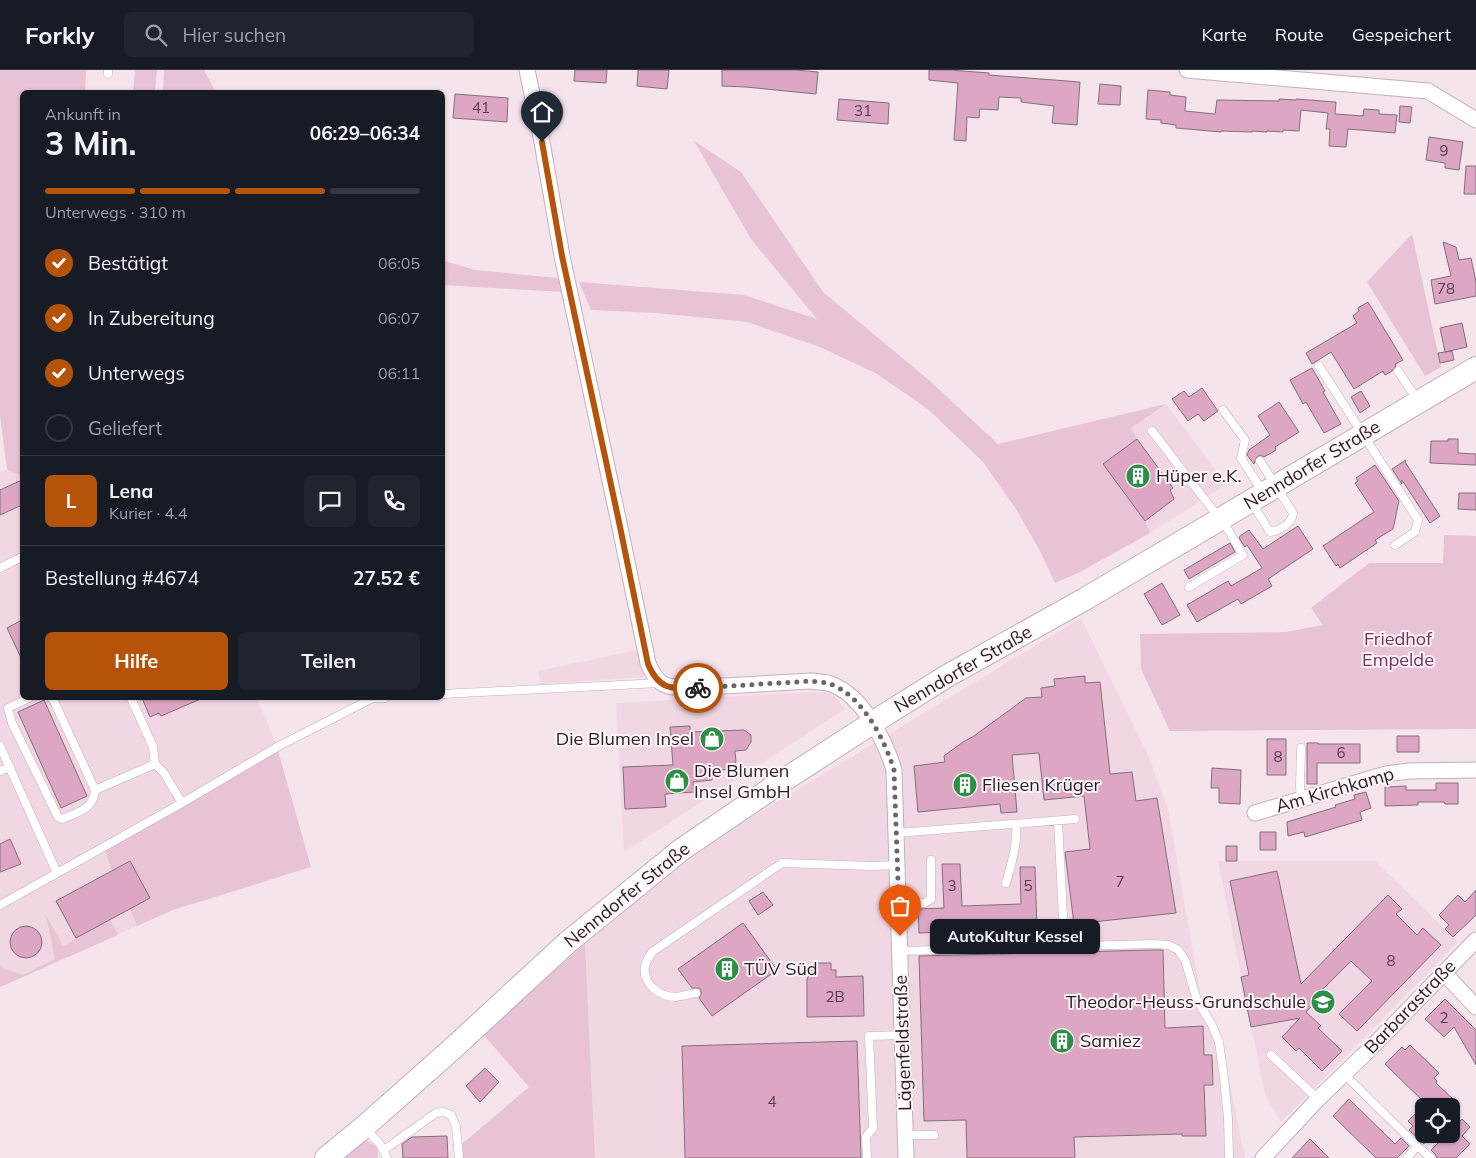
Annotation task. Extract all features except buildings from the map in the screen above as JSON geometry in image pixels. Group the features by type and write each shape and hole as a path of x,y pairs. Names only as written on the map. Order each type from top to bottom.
{"street":[{"path":"527,70 562,256 648,664 653,676 660,683"},
{"path":"1187,70 1318,76 1428,90 1476,120"},
{"name":"Nenndorfer Straße","path":"326,1158 451,1050 568,942 681,850 778,784 947,676 1085,599 1476,368"},
{"name":"Lägenfeldstraße","path":"660,683 671,688 811,681 829,683 852,697 881,735 894,770 906,1158"},
{"name":"Am Kirchkamp","path":"1255,813 1386,774 1409,771 1476,770"},
{"name":"Barbarastraße","path":"1263,1158 1318,1099 1476,940"},
{"path":"1444,973 1476,1007"}],"lane":[{"path":"1319,366 1418,520 1415,532 1396,545"},
{"path":"1398,371 1419,402"},
{"path":"1223,410 1245,440 1242,458 1264,494 1293,514 1289,522 1276,532 1270,532 1264,494 1260,461"},
{"path":"1152,431 1229,531 1243,555 1189,587"},
{"path":"0,568 20,558"},
{"path":"445,694 660,683"},
{"path":"25,700 4,710 58,817 62,819 89,806 95,798 95,790 53,700"},
{"path":"132,700 153,747 155,764 164,773 182,803"},
{"path":"0,904 182,803 277,747 369,700"},
{"path":"0,746 57,873"},
{"path":"1301,748 1301,799"},
{"path":"95,790 155,764"},
{"path":"0,771 10,767"},
{"path":"897,833 1075,819"},
{"path":"1058,821 1063,916"},
{"path":"1006,884 1017,832 1016,824"},
{"path":"898,905 925,903 931,900 931,860"},
{"path":"696,993 674,997 653,989 644,972 645,964 652,952 782,863 897,865"},
{"path":"900,951 1153,944 1169,945 1178,950 1185,960 1197,1000 1212,1025 1219,1042 1228,1118 1229,1158"},
{"path":"866,1158 866,1137 873,1128 870,1036 902,1035"},
{"path":"1270,1055 1318,1099"},
{"path":"1344,1074 1431,1158"},
{"path":"384,1150 436,1112 443,1112 451,1115 456,1126 458,1158"},
{"path":"364,1127 380,1144 388,1158"},
{"path":"905,1135 934,1135"},
{"path":"1407,1158 1417,1146"}],"shaded area":[{"path":"0,395 20,398 20,700 258,700 277,747 167,912 0,987 0,472 7,469 0,415"},
{"path":"1166,404 1222,478 1224,486 1150,533 1145,521 1103,464 1137,439 1130,428"},
{"path":"1081,618 1149,757 1168,809 1202,1003 1219,1029 1245,1158 595,1158 585,944 648,888 750,818"},
{"path":"637,650 644,677 541,684 538,671"},
{"name":"Die Blumen Insel GmbH","path":"825,692 834,696 845,709 624,852 616,703"},
{"name":"Theodor-Heuss-Grundschule","path":"1218,861 1375,861 1458,942 1281,1122 1265,1095"}],"green space":[{"path":"0,70 86,70 85,90 20,90 20,475 7,469 0,414"},
{"path":"135,70 157,70 155,90 133,90"},
{"path":"164,70 204,70 215,90 163,90"},
{"path":"694,141 741,172 823,292 930,381 998,444 1166,404 1131,428 1137,439 1103,464 1145,521 1150,533 1080,572 1055,583 1040,551 1016,509 983,462 929,410 877,374 820,347 747,322 656,313 591,310 579,282 744,295 817,319 751,239"},
{"path":"1412,234 1441,367 1425,376 1367,282"},
{"path":"445,261 475,270 558,278 563,292 445,285"},
{"name":"Friedhof Empelde","path":"1444,535 1476,536 1476,729 1170,731 1141,669 1140,634 1286,632 1323,625 1311,608 1369,563 1443,563"},
{"path":"277,747 311,867 173,910 137,926 130,909 150,898 130,861 112,871 104,847"},
{"path":"46,915 63,946 110,920 118,935 0,987 0,964 4,969 23,975 55,959"},
{"path":"585,944 595,1158 463,1158 462,1144 529,1087 482,1033"},
{"path":"366,1140 377,1147 377,1158 344,1158"}],"way so far":[{"path":"698,688 811,681 829,683 852,697 881,735 894,770 900,936"}],"place":[{"name":"Hüper e.K.","path":"1138,476"},
{"name":"Die Blumen Insel","path":"712,739"},
{"name":"Die Blumen Insel GmbH","path":"677,781"},
{"name":"Fliesen Krüger","path":"965,785"},
{"name":"AutoKultur Kessel","path":"900,936"},
{"name":"TÜV Süd","path":"727,969"},
{"name":"Theodor-Heuss-Grundschule","path":"1323,1002"},
{"name":"Samiez","path":"1062,1041"}],"route":[{"path":"542,142 562,256 648,664 653,676 660,683 671,688 698,688"}]}
